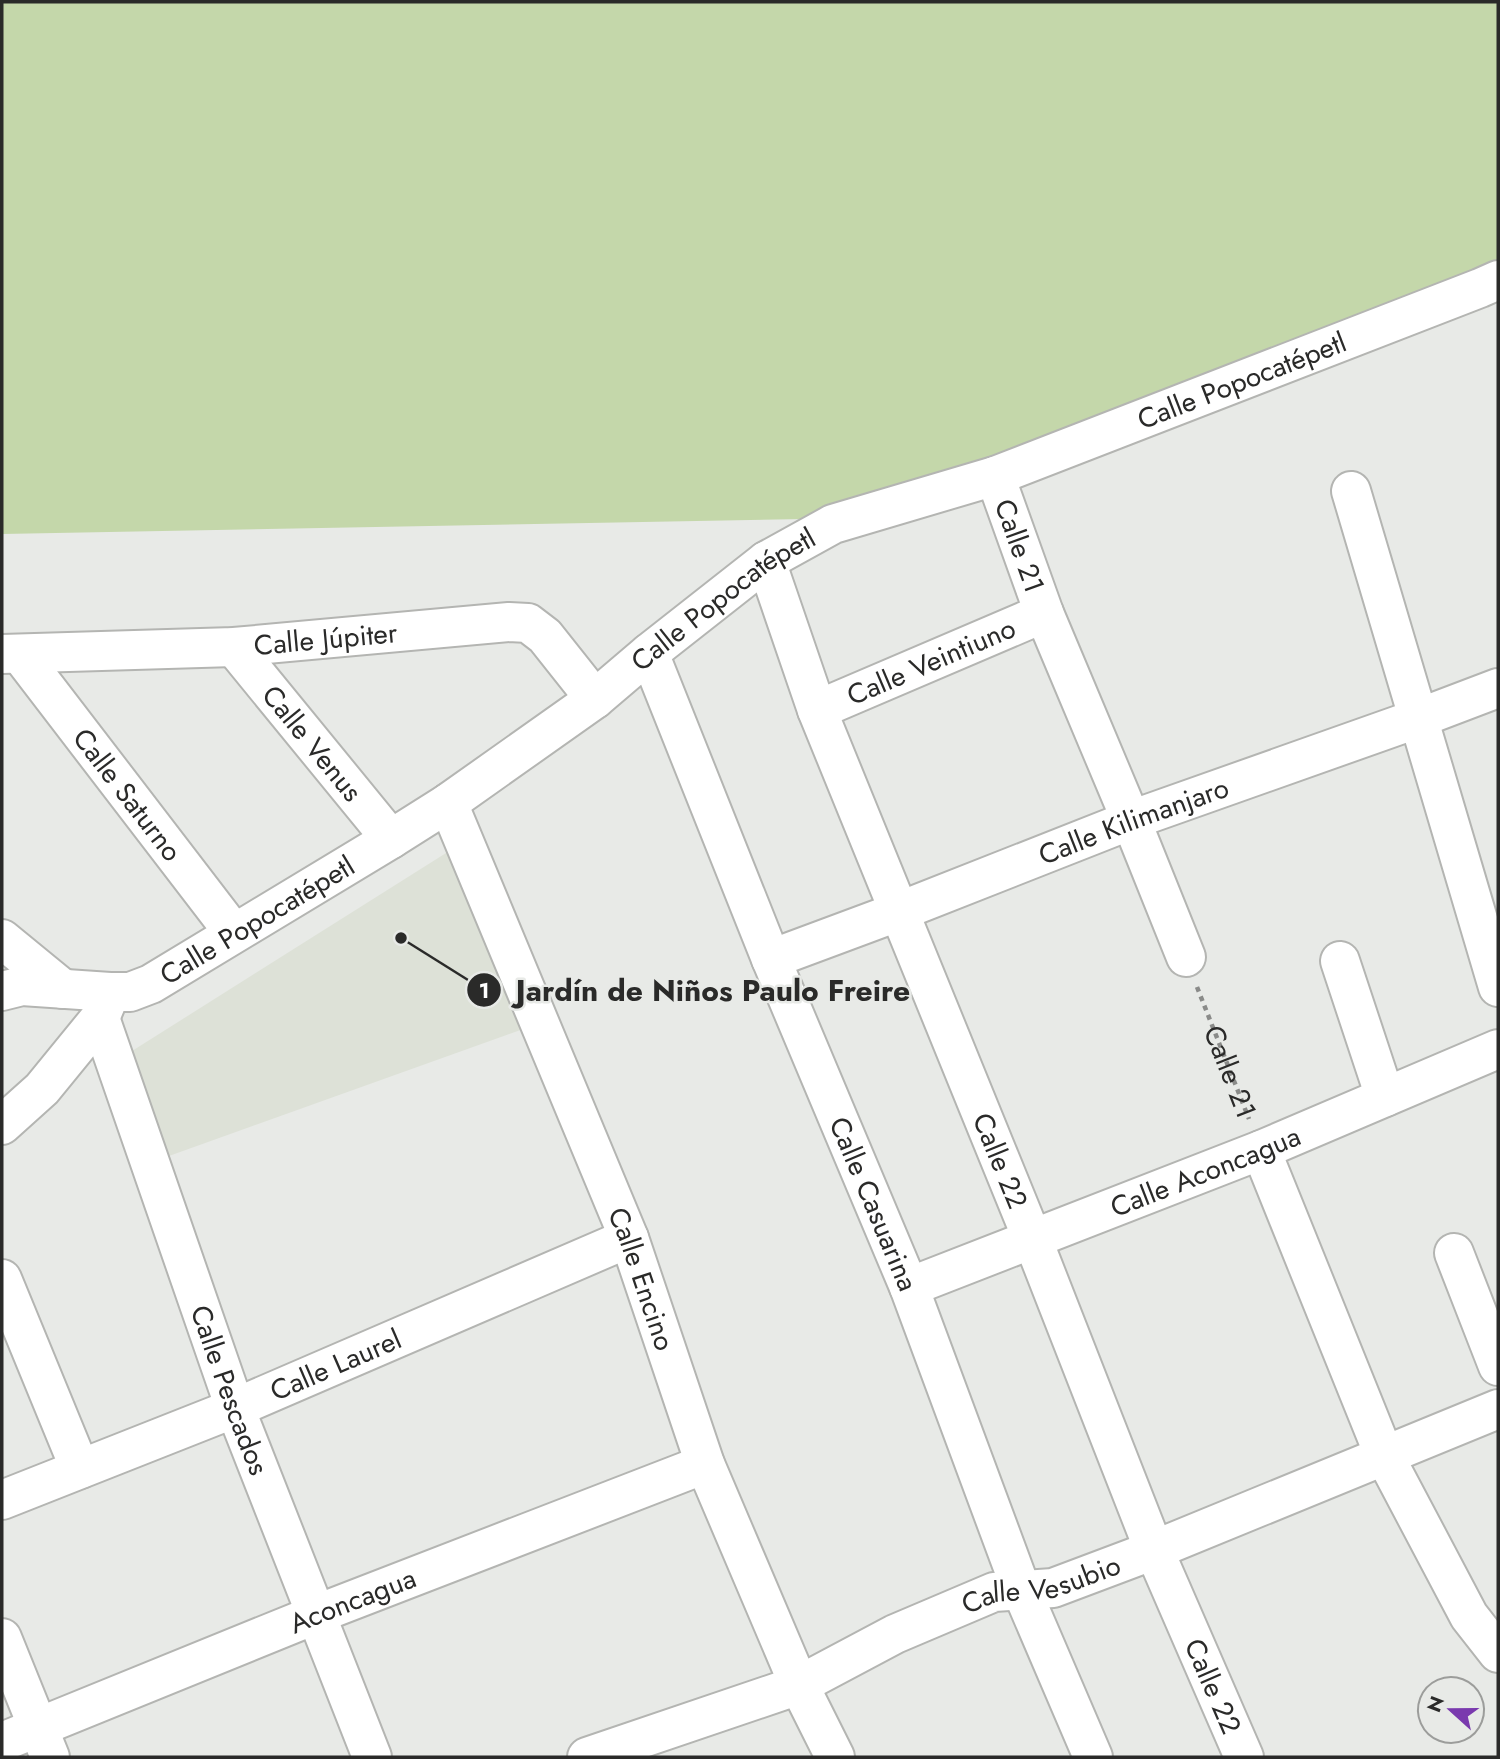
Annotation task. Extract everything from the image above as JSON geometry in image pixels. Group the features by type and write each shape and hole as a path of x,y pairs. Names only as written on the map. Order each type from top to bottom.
{"street":[{"name":"Calle Popocatépetl","path":"2,991 22,986 62,989 105,1005 151,984 448,803 595,699 766,561 833,524 995,476 1498,280"},
{"name":"Calle 21","path":"995,476 1044,613 1186,957"},
{"path":"1351,491 1498,987"},
{"name":"Calle 22","path":"766,561 817,710 1032,1238 1154,1550 1244,1757"},
{"name":"Calle Veintiuno","path":"817,710 1044,613"},
{"name":"Calle Júpiter","path":"11,654 234,647 509,622 528,624 545,636 595,699"},
{"name":"Calle Venus","path":"234,647 391,839"},
{"name":"Calle Casuarina","path":"649,653 771,958 909,1287 1021,1589 1093,1757"},
{"name":"Calle Saturno","path":"11,654 234,933"},
{"name":"Calle Kilimanjaro","path":"771,958 900,911 1131,820 1498,688"},
{"name":"Calle Encino","path":"448,803 629,1238 705,1464 799,1685 835,1757"},
{"path":"2,939 62,989"},
{"path":"1340,961 1385,1097"},
{"path":"2,1125 42,1089 105,1005"},
{"name":"Calle Pescados","path":"105,1005 236,1408 372,1757"},
{"name":"Calle Aconcagua","path":"909,1287 1261,1150 1498,1049"},
{"name":"Calle 21","path":"1261,1150 1384,1455 1468,1616 1498,1653"},
{"name":"Calle Laurel","path":"2,1500 236,1408 629,1238"},
{"path":"1454,1253 1498,1366"},
{"path":"2,1279 80,1469"},
{"name":"Calle Vesubio","path":"586,1757 799,1685 895,1634 994,1592 1053,1588 1154,1550 1498,1409"},
{"name":"Aconcagua","path":"2,1742 44,1743 317,1614 705,1464"},
{"path":"2,1638 44,1743"}],"path":[{"name":"Calle 21","path":"1186,957 1261,1150"}],"shaded area":[{"path":"454,848 526,1028 169,1156 132,1051"}],"green space":[{"path":"2,2 1498,2 1498,268 860,518 2,534"}],"place":[{"name":"Jardín de Niños Paulo Freire","path":"401,938"}]}
